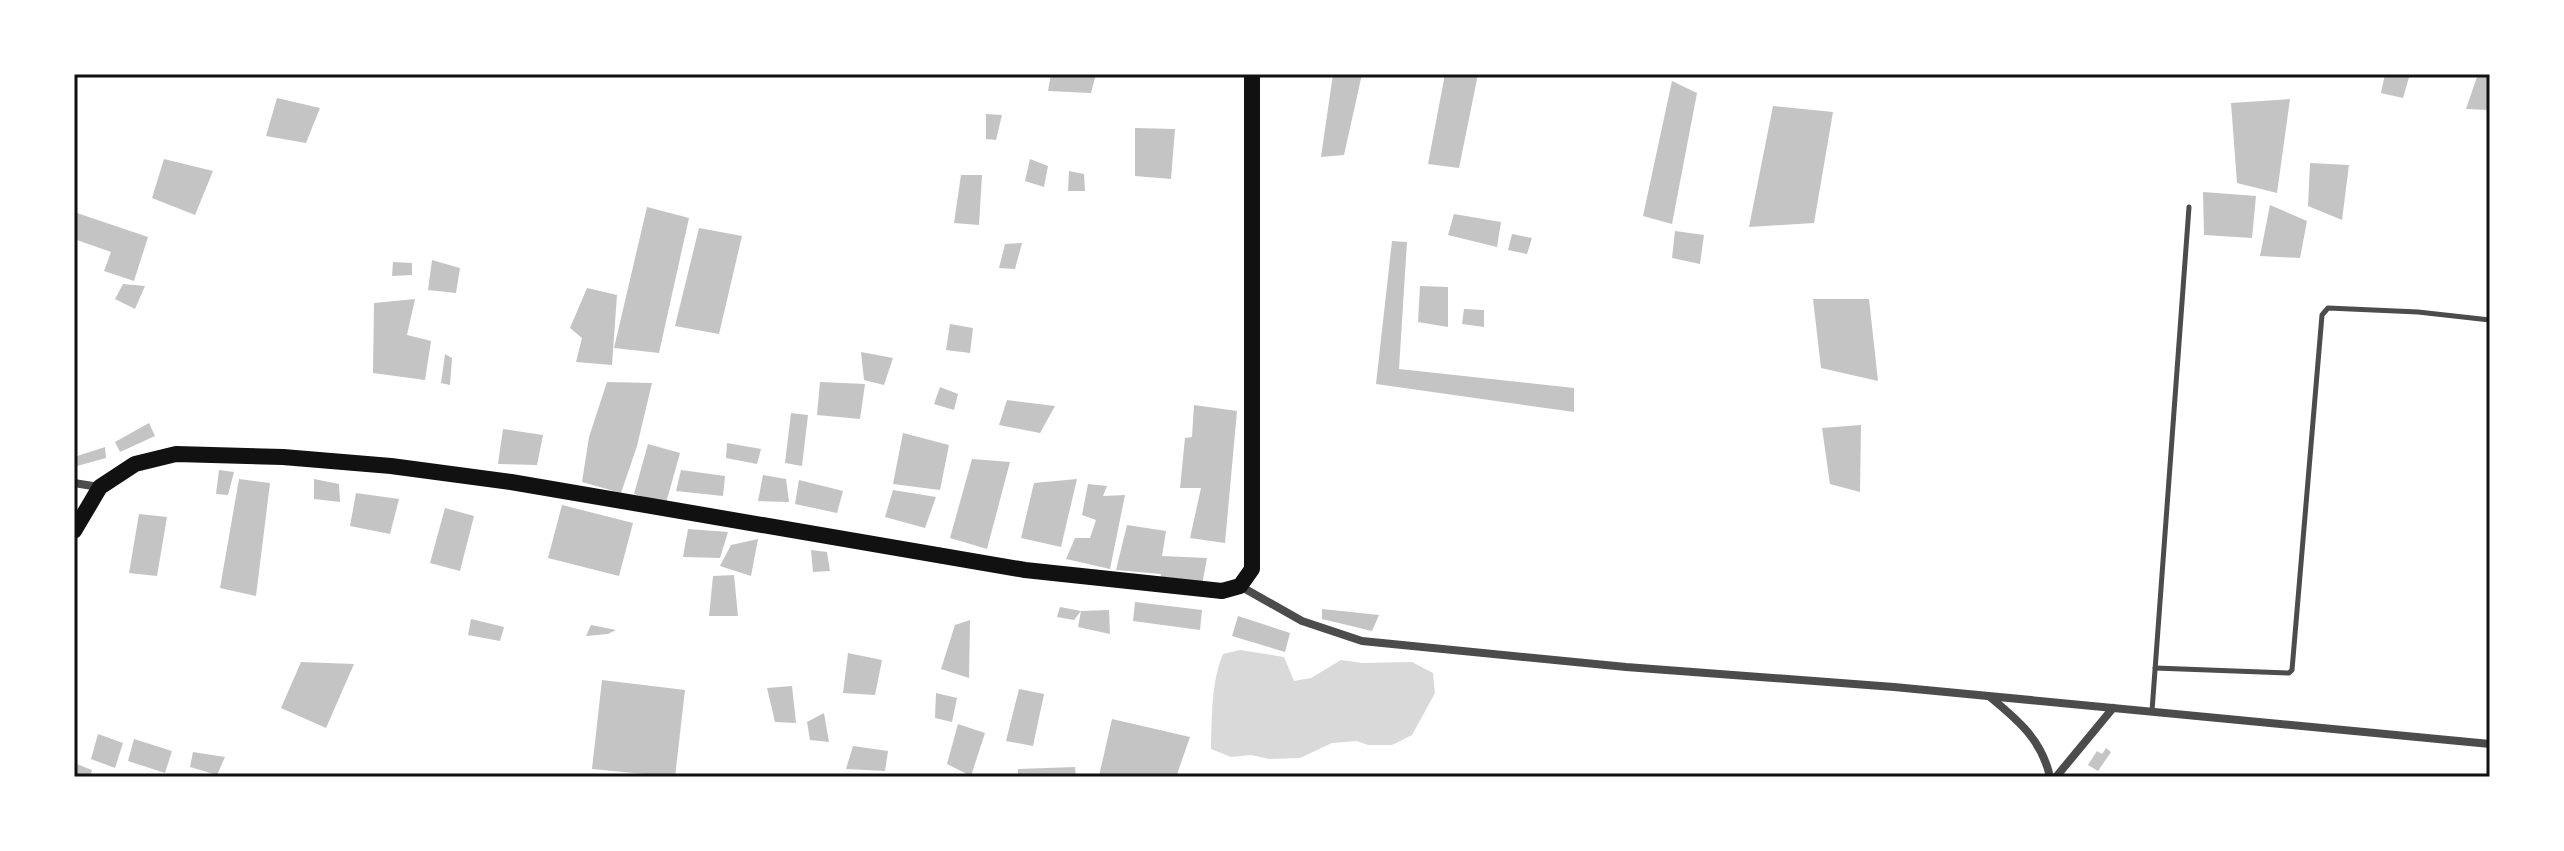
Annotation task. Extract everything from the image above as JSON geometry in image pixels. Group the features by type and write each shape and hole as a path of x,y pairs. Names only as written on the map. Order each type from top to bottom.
{"main road":[{"path":"74,531 100,487 135,464 176,454 283,457 391,466 511,482 1025,570 1222,591 1240,586 1252,569 1252,74"}],"street":[{"path":"74,483 100,487"},
{"path":"1240,586 1302,621 1362,641 2490,744"},
{"path":"1989,696 2025,727 2045,757 2050,777"},
{"path":"2056,777 2113,708"}],"lane":[{"path":"2152,712 2189,207"},
{"path":"2155,668 2289,673 2292,670 2322,315 2328,308 2418,312 2490,320"}],"shaded area":[{"path":"1240,650 1284,657 1294,681 1311,678 1341,660 1362,663 1412,662 1433,673 1435,693 1412,735 1392,745 1368,745 1357,741 1332,743 1300,758 1231,757 1211,749 1213,700 1223,654"}],"building":[{"path":"1051,74 1096,74 1091,93 1048,91"},
{"path":"1333,74 1362,74 1344,155 1321,157"},
{"path":"1445,74 1478,74 1459,168 1428,164"},
{"path":"2385,74 2410,74 2403,98 2381,93"},
{"path":"2478,74 2490,74 2490,110 2466,109"},
{"path":"1672,81 1697,93 1672,224 1643,216"},
{"path":"277,98 320,108 306,143 266,136"},
{"path":"2290,99 2277,193 2237,183 2231,103"},
{"path":"1773,106 1833,112 1814,223 1749,227"},
{"path":"986,114 1002,115 996,140 986,139"},
{"path":"1135,128 1175,129 1171,179 1135,176"},
{"path":"164,159 213,171 195,215 152,198"},
{"path":"1030,159 1048,166 1044,187 1025,181"},
{"path":"2310,163 2349,165 2342,220 2308,206"},
{"path":"1069,171 1084,174 1085,191 1068,191"},
{"path":"961,175 982,175 979,225 954,223"},
{"path":"2203,192 2256,196 2252,238 2204,235"},
{"path":"2270,205 2307,221 2300,258 2260,256"},
{"path":"647,207 689,218 659,353 614,348"},
{"path":"74,212 148,237 134,281 104,271 111,252 74,239"},
{"path":"1454,214 1501,222 1497,247 1448,235"},
{"path":"699,228 742,236 719,334 675,326"},
{"path":"1675,231 1704,235 1700,264 1672,258"},
{"path":"1512,234 1532,238 1527,254 1508,250"},
{"path":"1392,241 1407,242 1399,369 1574,388 1574,412 1376,384"},
{"path":"1022,243 1015,269 999,268 1005,244"},
{"path":"432,260 460,268 456,293 428,290"},
{"path":"393,262 412,263 412,275 392,276"},
{"path":"123,284 145,286 135,309 115,299"},
{"path":"1420,286 1448,287 1448,327 1418,322"},
{"path":"587,288 617,295 612,365 576,362 582,338 570,328"},
{"path":"415,299 407,335 431,341 425,380 373,373 374,303"},
{"path":"1813,299 1869,299 1878,381 1821,368"},
{"path":"1464,309 1484,310 1484,327 1462,324"},
{"path":"950,324 973,328 970,353 946,350"},
{"path":"861,352 893,358 884,385 864,380"},
{"path":"445,354 452,358 450,385 441,383"},
{"path":"607,382 652,383 637,446 621,493 582,482 589,437"},
{"path":"820,382 865,384 860,419 817,415"},
{"path":"940,387 958,394 954,410 934,404"},
{"path":"1007,400 1055,406 1040,433 999,425"},
{"path":"1194,405 1237,411 1225,543 1190,538 1201,488 1180,488 1185,438 1192,437"},
{"path":"791,413 808,415 802,466 785,463"},
{"path":"149,423 155,436 120,452 115,442"},
{"path":"1861,425 1860,492 1830,484 1822,428"},
{"path":"503,429 543,435 537,465 498,464"},
{"path":"903,433 949,445 940,490 893,484"},
{"path":"727,443 761,449 757,464 726,458"},
{"path":"648,444 680,453 666,503 634,494"},
{"path":"105,447 106,458 77,466 74,457"},
{"path":"972,459 1010,462 987,549 950,538"},
{"path":"219,470 234,472 228,495 216,494"},
{"path":"681,470 725,476 723,496 676,491"},
{"path":"763,475 786,479 789,502 758,501"},
{"path":"239,479 270,483 256,596 220,588"},
{"path":"314,479 339,484 340,502 314,499"},
{"path":"1077,479 1061,547 1021,538 1034,483"},
{"path":"799,480 843,491 837,513 795,504"},
{"path":"1088,484 1107,486 1103,496 1125,495 1110,569 1066,559 1075,538 1090,538 1096,520 1082,515"},
{"path":"893,490 936,497 925,528 885,517"},
{"path":"356,493 399,499 390,534 350,526"},
{"path":"562,505 633,523 619,576 548,558"},
{"path":"445,508 474,516 460,571 430,563"},
{"path":"139,514 167,517 157,576 129,573"},
{"path":"1127,525 1166,531 1162,556 1207,558 1202,585 1160,580 1161,574 1116,570"},
{"path":"688,529 728,532 720,558 683,557"},
{"path":"758,539 751,576 720,566 731,545"},
{"path":"811,550 827,552 830,571 813,572"},
{"path":"734,575 738,616 709,616 713,576"},
{"path":"1135,602 1202,610 1200,630 1133,621"},
{"path":"1060,607 1081,611 1074,620 1057,617"},
{"path":"1322,609 1379,615 1372,631 1322,619"},
{"path":"1109,610 1110,634 1078,627 1081,611"},
{"path":"1238,616 1290,633 1285,652 1232,636"},
{"path":"471,619 504,627 500,641 468,635"},
{"path":"970,620 969,678 941,669 955,625"},
{"path":"591,625 616,630 586,636"},
{"path":"848,653 882,660 875,695 843,693"},
{"path":"301,662 354,664 326,728 281,708"},
{"path":"602,680 685,690 675,777 592,769"},
{"path":"792,686 796,723 775,722 767,688"},
{"path":"1019,689 1044,694 1033,746 1006,741"},
{"path":"936,693 957,698 952,722 935,718"},
{"path":"824,713 829,742 810,740 807,722"},
{"path":"1112,719 1190,737 1176,777 1099,776"},
{"path":"958,724 985,733 971,776 947,764"},
{"path":"98,734 123,743 115,768 91,759"},
{"path":"134,739 172,751 165,773 128,761"},
{"path":"853,746 888,751 885,771 846,769"},
{"path":"2106,748 2111,752 2098,771 2088,765 2097,751 2102,754"},
{"path":"193,752 225,757 217,775 190,767"},
{"path":"74,763 92,770 90,777 74,777"},
{"path":"1075,767 1076,777 1018,777 1018,769"}]}
